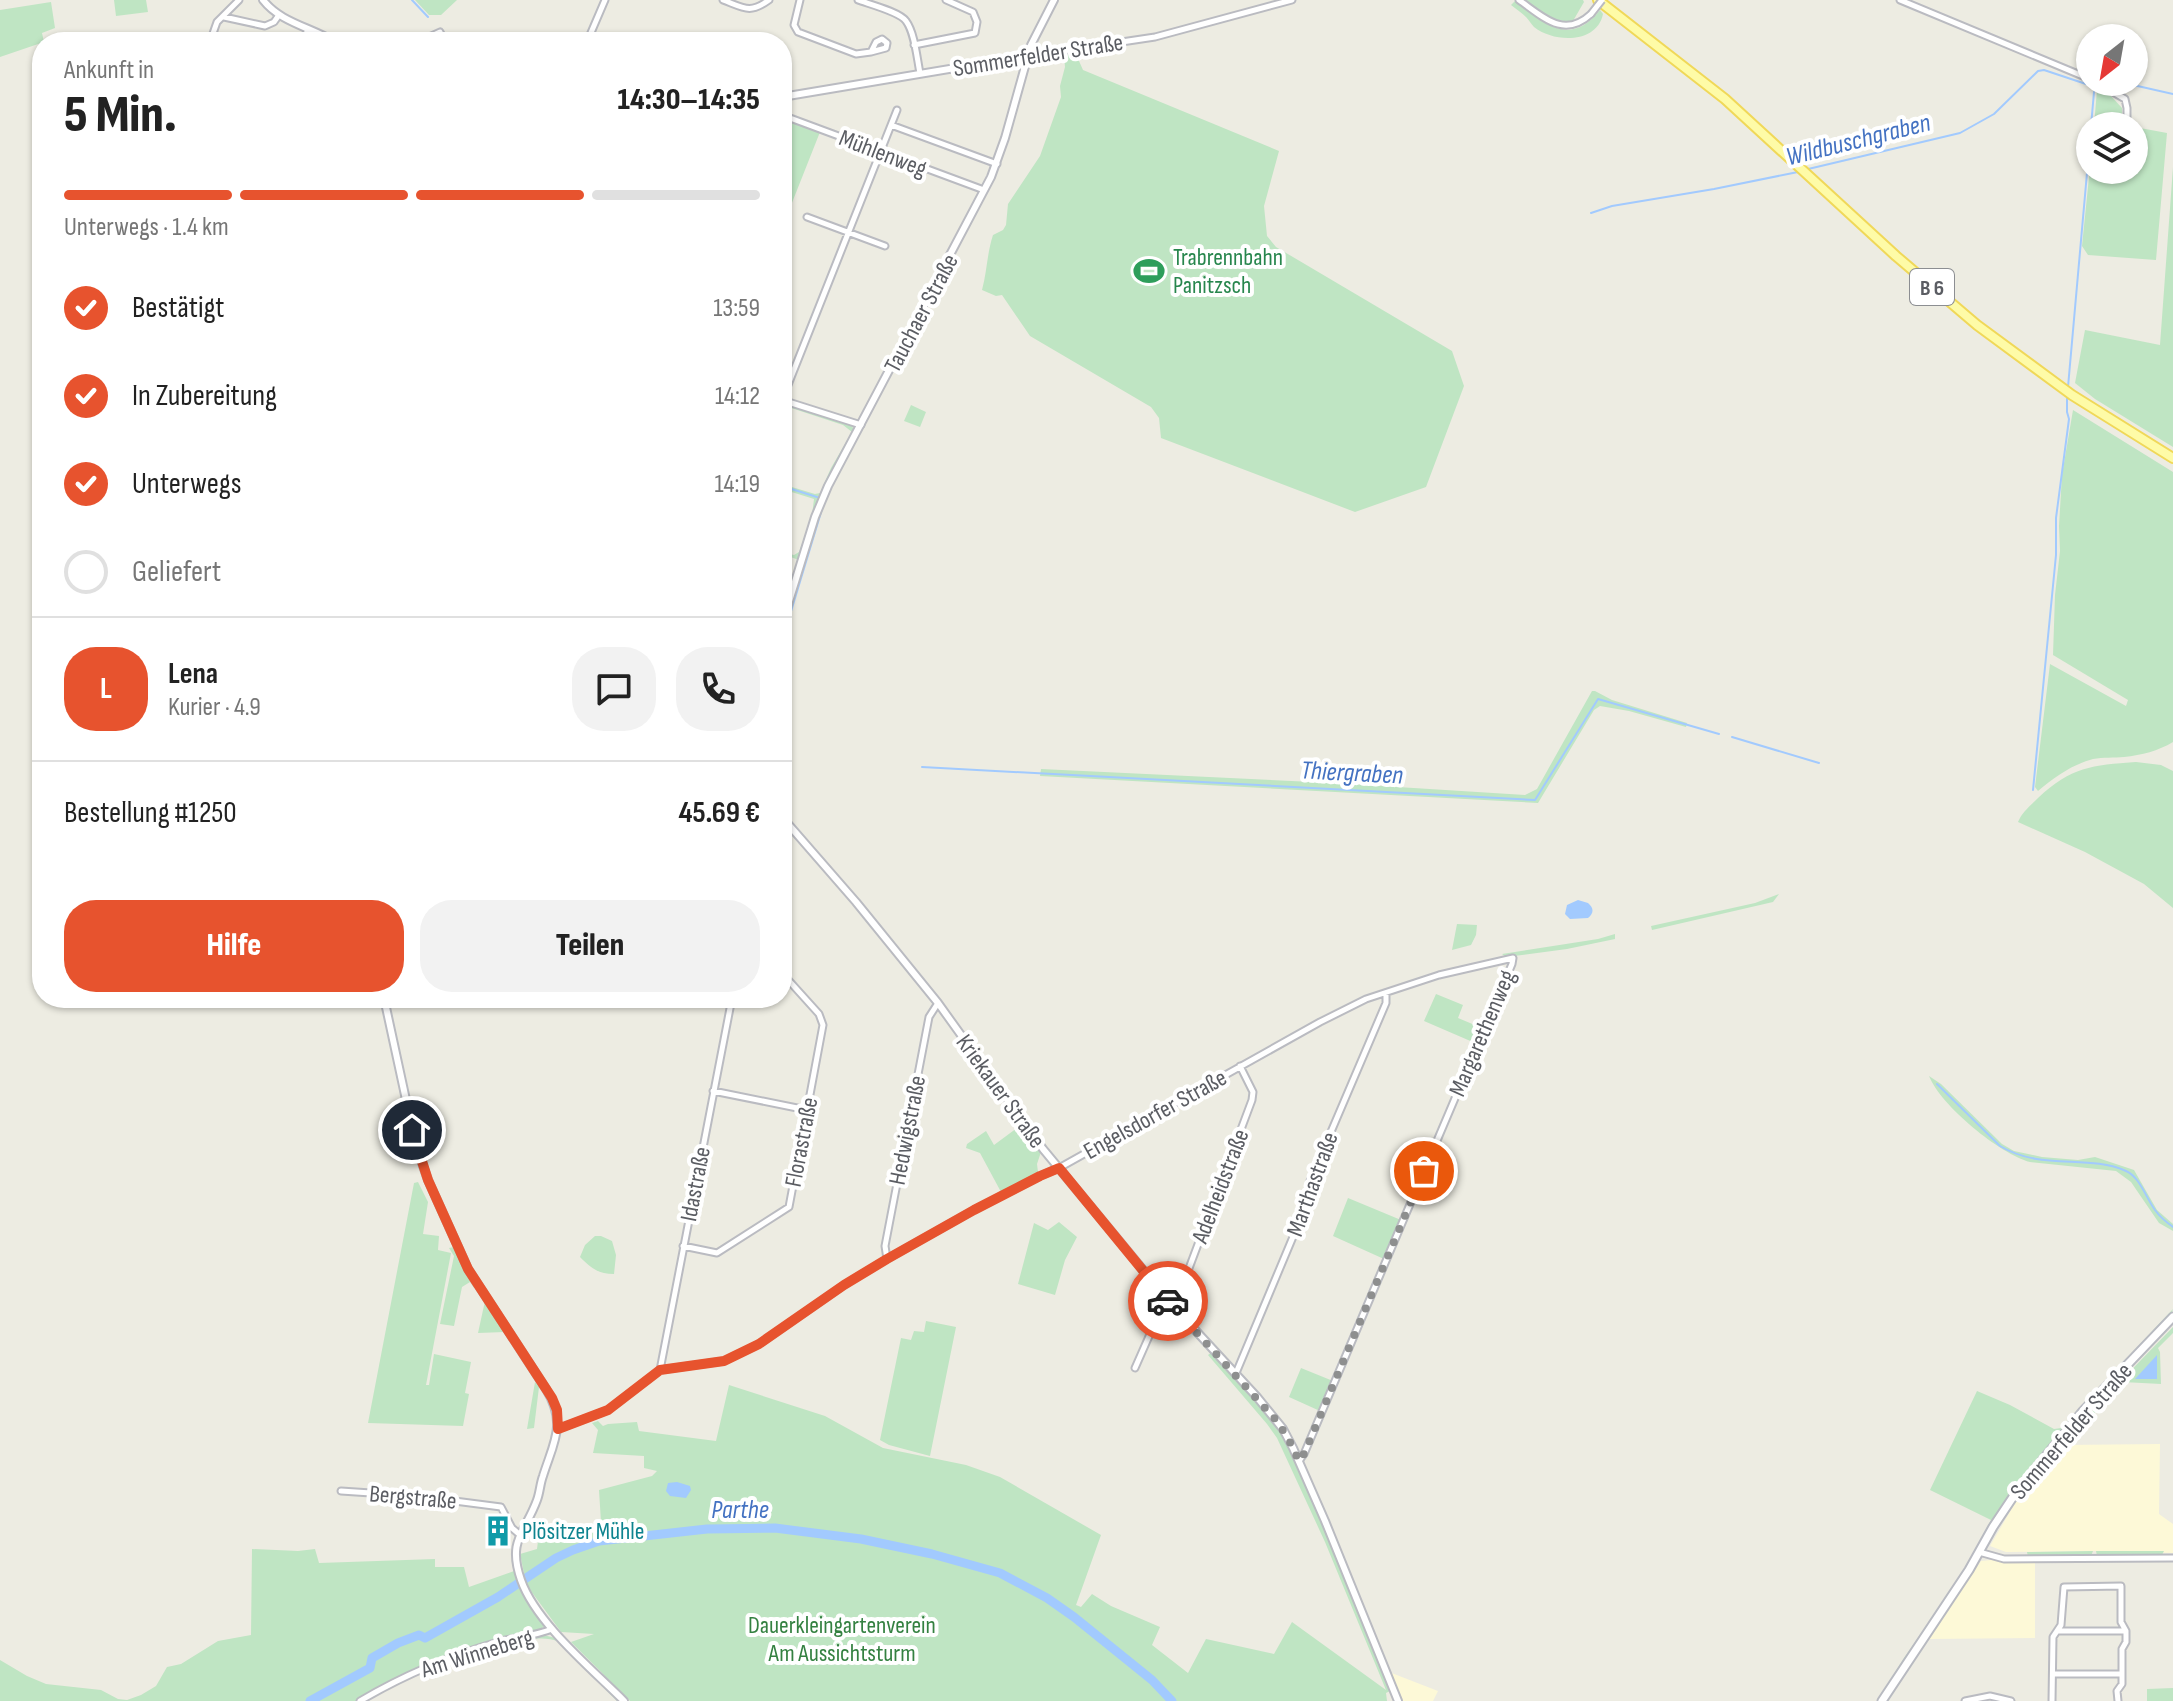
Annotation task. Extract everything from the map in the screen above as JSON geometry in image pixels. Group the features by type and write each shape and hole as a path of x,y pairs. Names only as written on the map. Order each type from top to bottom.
{"main road":[{"name":"B 6","path":"1600,0 1725,99 1896,256 2003,346 2068,392 2173,458"},
{"name":"Sommerfelder Straße","path":"1882,1701 2009,1503 2083,1411 2173,1317"}],"street":[{"path":"214,32 217,22 239,0"},
{"path":"263,0 279,15 314,32"},
{"path":"591,32 605,0"},
{"path":"723,0 752,9 769,0"},
{"path":"800,0 794,25 798,32 856,54 871,52"},
{"path":"858,0 903,18 914,45 920,73"},
{"path":"914,45 975,33 977,22 973,12 946,0"},
{"name":"Tauchaer Straße","path":"792,592 815,517 835,470 997,164 1027,56 1054,0"},
{"name":"Sommerfelder Straße","path":"792,95 1155,37 1292,0"},
{"path":"1519,0 1559,25 1579,23 1591,14 1600,0"},
{"path":"1900,0 2076,73"},
{"path":"224,17 265,26 274,22 279,15"},
{"path":"792,374 897,110"},
{"name":"Mühlenweg","path":"792,119 984,190"},
{"path":"891,125 997,164"},
{"path":"807,217 885,246"},
{"path":"792,403 861,425"},
{"name":"Kriekauer Straße","path":"792,828 938,1003 1043,1149 1173,1306 1283,1429 1398,1701"},
{"name":"Engelsdorfer Straße","path":"558,1429 608,1410 660,1370 724,1361 759,1344 887,1259 1366,999 1439,975 1513,958"},
{"name":"Margarethenweg","path":"1299,1461 1513,958"},
{"name":"Florastraße","path":"683,1246 717,1253 789,1207 823,1032 822,1020 792,985"},
{"name":"Marthastraße","path":"1235,1374 1308,1201 1310,1181 1386,1003 1386,993"},
{"name":"Hedwigstraße","path":"887,1259 885,1246 929,1017 938,1003"},
{"path":"386,1008 416,1146 428,1180 468,1269 557,1410 558,1429 537,1500 519,1534 516,1557 519,1572 525,1589 552,1629 624,1701"},
{"name":"Idastraße","path":"660,1370 730,1008"},
{"name":"Adelheidstraße","path":"1135,1368 1154,1325 1173,1306 1252,1100 1253,1092 1240,1066"},
{"path":"713,1091 807,1110"},
{"name":"Bergstraße","path":"341,1491 416,1496 501,1507 512,1528 519,1534"},
{"path":"1979,1552 2004,1559 2173,1558"},
{"path":"2052,1701 2053,1637 2061,1625 2064,1587 2121,1586 2121,1622 2126,1631 2126,1642 2122,1649 2122,1684 2117,1691 2118,1701"},
{"name":"Am Winneberg","path":"360,1701 434,1663 552,1629"},
{"path":"2058,1631 2126,1631"},
{"path":"2053,1674 2122,1674"},
{"path":"1965,1701 1990,1696 2011,1701"}],"shaded area":[{"path":"2160,1444 2159,1514 2173,1524 2173,1553 2006,1552 1990,1546 2015,1503 2063,1445"},
{"path":"1981,1561 2035,1561 2035,1638 1929,1639"},
{"path":"1389,1672 1438,1691 1433,1701 1400,1701"}],"green space":[{"path":"114,0 146,0 148,12 116,16"},
{"path":"415,0 457,0 441,15 429,15"},
{"name":"Trabrennbahn Panitzsch","path":"1300,0 1152,39 1075,52 1083,70 1279,151 1264,206 1267,236 1276,247 1452,351 1464,386 1426,487 1355,512 1161,438 1159,418 1151,407 1030,336 1002,295 996,296 982,290 993,235 1006,225 1008,204 1040,156 1061,97 1064,55 1081,49 1156,37"},
{"path":"1524,0 1584,2 1573,21 1566,21 1547,16"},
{"path":"1515,1 1547,24 1568,30 1578,28 1600,10 1603,14 1599,24 1584,36 1563,38 1534,27 1511,5"},
{"path":"51,2 55,28 32,32 32,46 0,57 0,10"},
{"path":"2096,96 2111,96 2122,108 2122,112 2095,112"},
{"path":"792,121 820,132 792,203"},
{"path":"2148,129 2167,133 2156,260 2088,255 2082,246 2088,184 2148,184"},
{"path":"2173,167 2173,447 2095,399 2075,383 2085,330 2160,345"},
{"path":"792,405 850,424 854,429 826,484 799,560 792,558 799,552 812,515 814,499 792,492 792,487 820,493 852,432 843,425 792,408"},
{"path":"911,405 926,412 920,427 904,421"},
{"path":"2073,410 2173,472 2173,742 2143,754 2085,762 2064,772 2038,791 2035,787 2050,664 2126,706 2128,700 2053,655 2062,475"},
{"path":"1592,691 1687,723 1686,727 1600,706 1594,710 1538,803 1040,776 1041,769 1525,795 1537,789"},
{"path":"2136,762 2161,765 2173,771 2173,908 2144,884 2085,852 2018,822 2038,798 2072,774 2094,767"},
{"path":"1779,894 1773,902 1652,930 1651,926 1755,903"},
{"path":"1457,924 1477,925 1476,935 1471,945 1452,950"},
{"path":"1615,934 1615,939 1567,949 1506,957 1502,954 1598,939"},
{"path":"1436,994 1463,1005 1458,1018 1482,1028 1475,1043 1424,1021"},
{"path":"1929,1076 2002,1144 2014,1151 2078,1160 2095,1157 2134,1170 2157,1210 2173,1224 2173,1231 2159,1223 2131,1182 2116,1171 2030,1162 2003,1149 1958,1114"},
{"path":"1021,1125 1041,1152 1038,1172 1001,1192 980,1153 966,1148 967,1144 986,1131 994,1145"},
{"path":"418,1182 428,1202 423,1234 439,1236 438,1250 451,1253 426,1385 429,1385 434,1354 471,1362 463,1426 368,1423 414,1183"},
{"path":"1348,1198 1401,1220 1384,1259 1333,1236"},
{"path":"1059,1222 1077,1237 1065,1260 1055,1295 1018,1284 1034,1223 1048,1230"},
{"path":"595,1236 612,1241 616,1255 614,1274 595,1270 580,1257 585,1245"},
{"path":"457,1247 476,1286 474,1288 470,1282 462,1287 454,1326 440,1324 454,1256 449,1248"},
{"path":"485,1301 505,1332 478,1333"},
{"path":"2173,1309 2170,1317 2060,1434 1880,1701 1877,1701 1959,1579 1991,1520 1930,1490 1977,1391 2054,1429 2061,1428"},
{"path":"926,1321 956,1327 930,1456 880,1440 901,1338 911,1340 914,1331 924,1332"},
{"path":"2173,1327 2173,1333 2158,1348 2161,1384 2123,1382 2069,1445 2063,1445 2110,1392"},
{"name":"Dauerkleingartenverein Am Aussichtsturm","path":"1212,1352 1269,1414 1283,1434 1392,1690 1386,1693 1387,1701 630,1701 571,1642 594,1634 561,1632 528,1587 526,1581 549,1563 525,1578 520,1554 537,1549 539,1533 601,1522 599,1490 652,1476 657,1471 644,1468 644,1456 593,1453 598,1430 592,1423 598,1421 603,1426 637,1422 639,1431 716,1441 729,1385 825,1416 883,1448 966,1465 1000,1477 1101,1535 1076,1605 1081,1607 1092,1594 1111,1606 1160,1627 1152,1645 1188,1673 1206,1639 1274,1654 1292,1622 1386,1690 1325,1542 1277,1438 1208,1355"},
{"path":"1301,1368 1333,1381 1320,1411 1289,1397"},
{"path":"535,1382 539,1387 534,1428 527,1429"},
{"path":"252,1549 315,1549 319,1563 435,1559 435,1567 464,1567 469,1587 514,1571 517,1581 466,1615 519,1588 544,1626 539,1631 494,1641 419,1668 357,1701 0,1701 0,1660 46,1684 101,1690 127,1700 156,1686 167,1667 181,1664 218,1641 251,1635"},
{"path":"2093,1551 2091,1556 2028,1557 2027,1552"},
{"path":"2096,1551 2164,1551 2162,1555 2097,1556"},
{"path":"543,1635 556,1638 620,1701 557,1641 544,1638 504,1644 457,1659 402,1681 364,1701 407,1678 451,1659 496,1645"},
{"path":"2173,1688 2173,1701 2147,1701 2147,1689"}],"water":[{"path":"1578,900 1588,903 1592,912 1588,918 1570,919 1565,914 1567,905"},
{"path":"2157,1355 2157,1379 2135,1379"},
{"path":"668,1483 690,1486 686,1498 670,1496 666,1491"}],"waterway":[{"name":"Thiergraben","path":"412,0 428,17"},
{"name":"Wildbuschgraben","path":"1804,170 1960,133 1994,114 2038,71 2044,70 2076,81"},
{"name":"Wildbuschgraben","path":"2148,88 2173,94"},
{"path":"2092,112 2094,96"},
{"name":"Wildbuschgraben","path":"1591,213 1612,206 1798,172"},
{"path":"2068,387 2086,184"},
{"path":"2033,790 2056,555 2056,518 2069,419 2067,397"},
{"name":"Thiergraben","path":"792,489 820,498"},
{"name":"Thiergraben","path":"792,608 825,499"},
{"name":"Thiergraben","path":"922,767 1535,800 1598,699 1719,734"},
{"name":"Thiergraben","path":"1732,737 1819,763"},
{"path":"1937,1084 2000,1146 2016,1154 2096,1163 2131,1174 2157,1213 2173,1227"},
{"name":"Parthe","path":"310,1701 370,1668 372,1658 398,1643 419,1635 425,1638 573,1550 599,1541 707,1529 775,1528 861,1539 1000,1573 1047,1598 1074,1617 1152,1680 1172,1701"}],"way so far":[{"path":"1168,1301 1276,1420 1299,1461 1424,1171"}],"place":[{"name":"Trabrennbahn Panitzsch","path":"1149,271"},
{"name":"Plösitzer Mühle","path":"498,1531"}],"route":[{"path":"412,1130 428,1180 468,1269 552,1398 557,1410 558,1429 608,1410 660,1370 710,1365 759,1344 887,1259 974,1210 1059,1168 1168,1301"}]}
